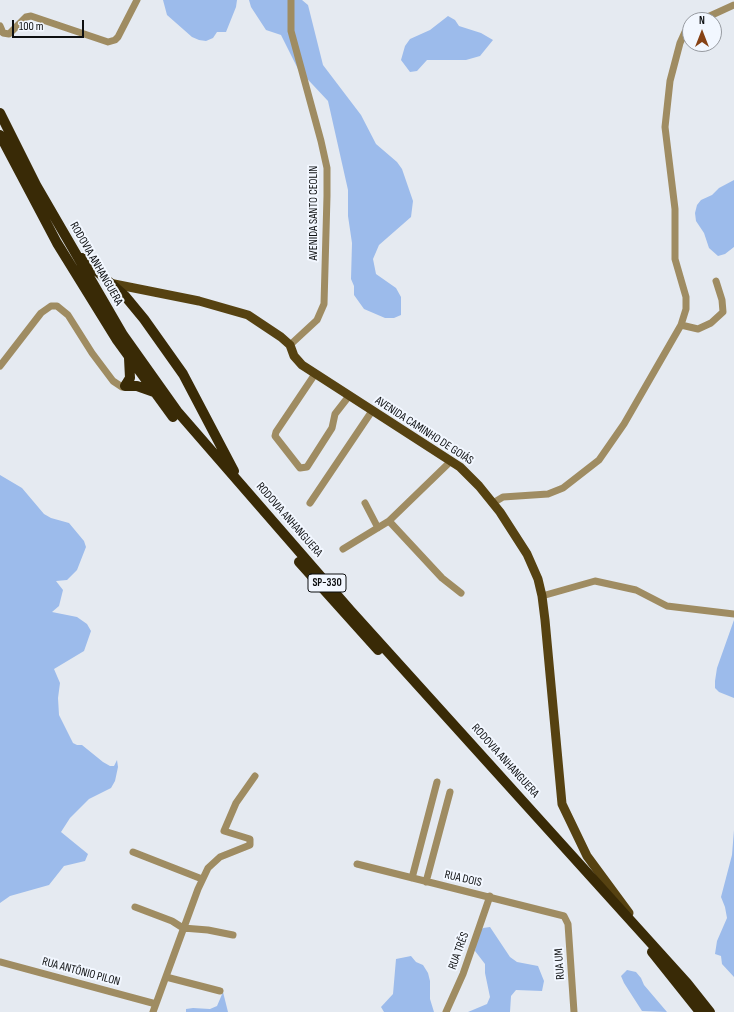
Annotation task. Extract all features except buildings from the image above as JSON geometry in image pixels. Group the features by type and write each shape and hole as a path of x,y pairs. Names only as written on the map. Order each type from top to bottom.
{"highway":[{"name":"RODOVIA ANHANGUERA","path":"0,113 36,185 68,242 123,335 168,399 350,610 646,937 687,983 710,1012"},
{"name":"RODOVIA ANHANGUERA","path":"0,135 57,243 129,358 154,392 345,614 642,940 700,1012"},
{"path":"68,242 88,265 134,305 183,374 197,398 241,485"},
{"path":"125,386 130,378 129,358"},
{"path":"125,386 137,386 154,392"}],"main road":[{"name":"AVENIDA CAMINHO DE GOIÁS","path":"109,283 214,305 248,315 281,337 290,345 294,356 302,365 314,374 451,461 468,474 493,503 527,554 538,579 542,596 562,804 588,856 646,937"}],"street":[{"path":"0,26 3,33 11,33 28,16 31,16 108,42 115,40 137,0"},
{"name":"AVENIDA SANTO CEOLIN","path":"290,345 316,320 324,304 327,196 327,168 322,143 291,31 291,0"},
{"path":"719,12 734,5"},
{"path":"493,503 504,496 548,494 563,488 599,460 624,424 680,325 686,309 686,297 675,259 675,209 665,127 670,81 682,39"},
{"path":"680,325 698,329 711,323 723,312 722,300 716,281"},
{"path":"0,366 41,313 51,306 57,306 68,315 92,352 113,380 122,387 125,386"},
{"path":"314,374 276,432 276,440 300,468 306,467 332,428 335,414 349,396"},
{"path":"310,503 372,411"},
{"path":"343,549 389,521 451,461"},
{"path":"365,503 378,528"},
{"path":"389,521 442,578 461,593"},
{"path":"542,596 595,581 636,590 667,606 734,614"},
{"path":"153,1012 202,879 208,868 220,857 250,845 250,839 224,831 236,803 255,776"},
{"path":"412,878 437,782"},
{"path":"426,882 450,792"},
{"path":"134,852 202,879"},
{"name":"RUA DOIS","path":"357,864 426,882 490,896 564,916"},
{"name":"RUA TRÊS","path":"446,1012 463,974 490,896"},
{"path":"135,908 172,921 184,928 208,930 233,935"},
{"name":"RUA UM","path":"564,916 568,924 574,1012"},
{"name":"RUA ANTÔNIO PILON","path":"0,962 156,1004"},
{"path":"166,977 220,991"}],"shaded area":[{"path":"163,0 237,0 236,7 226,32 217,32 213,38 206,41 192,37 167,15"},
{"path":"249,0 302,0 308,5 323,65 361,115 376,144 397,162 402,169 413,201 411,217 379,245 373,259 376,274 396,288 401,297 401,315 394,318 385,318 364,309 354,295 354,286 351,279 352,243 348,216 348,190 328,101 298,69 281,35 266,30 251,7"},
{"path":"448,16 455,20 459,26 481,33 493,40 480,56 466,60 427,60 417,71 410,72 401,60 405,46 410,39 430,30"},
{"path":"734,180 734,247 725,254 718,256 709,248 704,233 696,221 695,213 697,205 701,200 712,195 719,188"},
{"path":"0,475 22,488 44,514 51,518 69,523 84,541 86,547 77,570 67,580 56,581 63,590 59,606 52,612 77,617 87,624 91,631 84,651 54,669 60,683 58,698 59,715 73,743 82,745 110,766 114,766 117,760 118,767 115,781 111,788 89,799 70,818 61,832 88,854 85,861 64,866 49,885 10,896 0,903"},
{"path":"734,620 734,698 719,692 715,688 715,681 717,668"},
{"path":"734,830 734,977 722,964 721,956 715,954 717,941 727,918 721,897 732,855"},
{"path":"490,927 510,957 517,962 538,966 544,981 542,991 516,990 511,996 510,1012 468,1012 487,1004 490,997 485,973 485,964 475,951 477,934 483,928"},
{"path":"411,956 416,962 423,965 428,973 430,981 430,999 434,1012 384,1012 381,1007 393,994 396,959"},
{"path":"627,970 636,972 644,985 667,1012 642,1011 621,976"},
{"path":"223,992 228,1012 186,1012 186,1009 210,1009 217,1006"}]}
